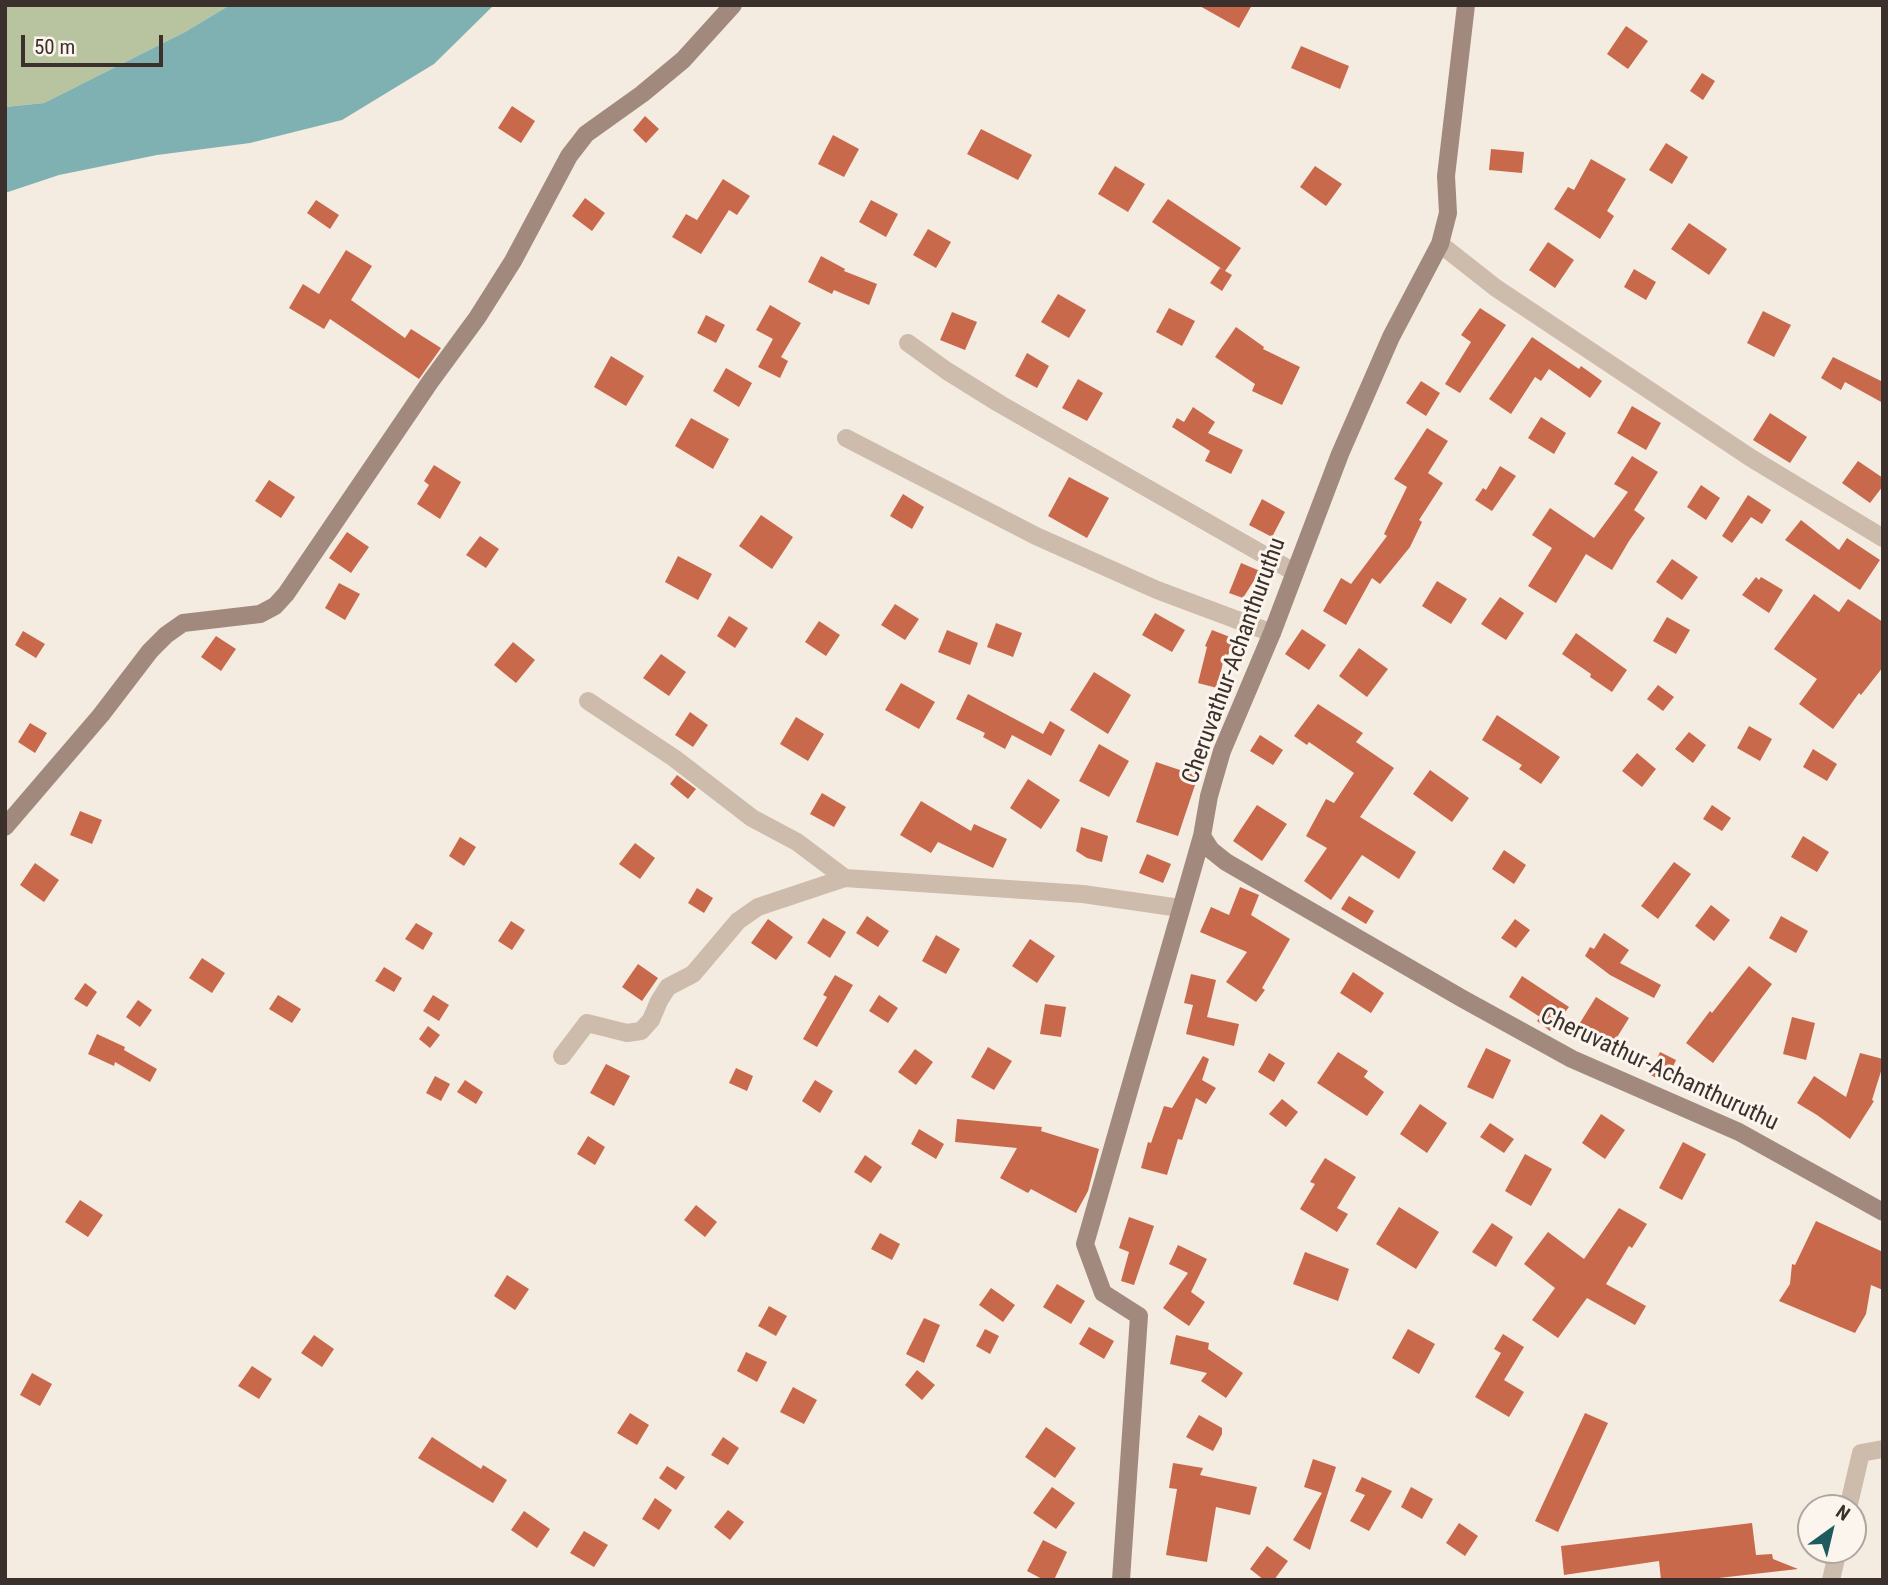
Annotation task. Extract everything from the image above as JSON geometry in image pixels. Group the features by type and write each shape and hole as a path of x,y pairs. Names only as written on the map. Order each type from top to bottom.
{"main road":[{"path":"5,827 166,635 183,623 260,614 275,606 286,594 430,382 477,318 513,261 569,156 586,134 683,60 733,5"},
{"name":"Cheruvathur-Achanthuruthu","path":"1466,5 1446,176 1448,213 1440,244 1391,337 1340,454 1272,633 1222,751 1209,796 1202,836 1211,850 1226,862 1475,1006 1573,1059 1739,1132 1883,1212"},
{"path":"1121,1580 1139,1316 1104,1293 1085,1244 1202,836"}],"street":[{"path":"1440,244 1496,288 1751,458 1883,538"},
{"path":"908,343 947,371 1023,418 1294,572"},
{"path":"846,438 1036,536 1157,590 1272,633"},
{"path":"588,701 674,758 752,818 797,842 845,878"},
{"path":"562,1056 587,1023 627,1033 641,1031 651,1020 668,987 693,974 738,921 758,907 845,878 1083,894 1180,908"},
{"path":"1851,1494 1860,1453 1883,1449"}],"green space":[{"path":"5,5 230,5 185,32 44,103 5,107"}],"water":[{"path":"230,5 494,5 434,64 342,120 250,143 157,155 59,175 5,193 5,107 44,103 185,32"}],"building":[{"path":"1198,5 1252,5 1239,28"},
{"path":"1626,26 1648,41 1628,69 1607,54"},
{"path":"1301,46 1349,66 1340,89 1291,68"},
{"path":"1702,73 1715,81 1703,100 1690,91"},
{"path":"512,106 535,121 521,143 498,128"},
{"path":"645,116 659,129 646,143 633,130"},
{"path":"981,129 1032,155 1018,180 967,154"},
{"path":"833,135 859,149 844,177 818,164"},
{"path":"1666,143 1688,157 1672,184 1649,170"},
{"path":"1491,149 1524,152 1522,173 1489,170"},
{"path":"1591,159 1626,179 1607,211 1614,216 1600,239 1554,209 1568,187 1574,190"},
{"path":"1115,166 1145,184 1128,212 1098,194"},
{"path":"1315,166 1342,184 1326,206 1300,187"},
{"path":"723,179 750,196 737,215 729,210 701,254 672,237 686,214 697,220"},
{"path":"585,198 605,213 592,231 572,216"},
{"path":"1168,199 1241,248 1225,271 1152,222"},
{"path":"316,200 339,215 330,229 307,213"},
{"path":"871,200 898,214 886,237 859,222"},
{"path":"1689,223 1727,249 1709,275 1671,249"},
{"path":"928,229 951,242 936,268 913,255"},
{"path":"1548,242 1574,260 1555,288 1529,270"},
{"path":"346,250 372,266 351,300 405,338 411,329 441,348 419,379 330,319 324,329 289,308 303,284 319,294"},
{"path":"821,256 845,269 844,271 877,284 869,305 834,290 832,294 808,282"},
{"path":"1220,268 1232,275 1222,291 1210,283"},
{"path":"1634,269 1656,282 1646,300 1624,287"},
{"path":"1058,294 1086,310 1069,338 1041,322"},
{"path":"770,305 801,323 781,357 788,361 780,378 758,367 773,339 756,330"},
{"path":"1169,308 1195,321 1182,346 1156,332"},
{"path":"1480,308 1506,325 1460,393 1445,384 1471,342 1461,335"},
{"path":"1763,311 1791,325 1774,357 1747,343"},
{"path":"952,312 977,322 965,350 940,340"},
{"path":"706,315 725,325 716,343 697,333"},
{"path":"1236,327 1264,347 1263,349 1300,367 1282,405 1252,391 1255,384 1215,357"},
{"path":"1532,337 1602,381 1590,398 1549,369 1541,381 1535,377 1511,414 1489,399"},
{"path":"1027,353 1049,366 1037,388 1015,376"},
{"path":"611,356 644,376 626,406 594,387"},
{"path":"1833,357 1883,382 1883,403 1845,382 1841,390 1821,378"},
{"path":"726,368 752,383 739,407 713,391"},
{"path":"1078,379 1103,393 1087,421 1062,408"},
{"path":"1421,381 1440,393 1426,416 1406,403"},
{"path":"1632,406 1661,423 1646,450 1617,433"},
{"path":"1193,407 1215,422 1208,433 1243,450 1231,474 1205,461 1210,451 1172,427 1177,418 1184,422"},
{"path":"1770,413 1807,437 1790,463 1753,440"},
{"path":"1541,417 1566,433 1554,454 1528,438"},
{"path":"691,418 729,439 713,469 675,446"},
{"path":"1427,428 1448,441 1428,473 1443,483 1419,520 1422,522 1410,547 1380,584 1372,578 1346,625 1323,611 1341,578 1351,584 1387,536 1384,534 1407,487 1394,479"},
{"path":"1632,456 1658,472 1634,510 1645,518 1612,570 1586,554 1556,603 1528,586 1552,548 1532,535 1550,508 1594,538 1628,492 1614,484"},
{"path":"1858,461 1883,478 1883,486 1870,503 1842,483"},
{"path":"434,465 461,482 440,519 417,504 429,485 424,481"},
{"path":"1500,466 1516,476 1492,511 1475,500 1483,488 1486,490"},
{"path":"1069,477 1109,498 1087,538 1048,516"},
{"path":"269,480 295,497 281,518 255,501"},
{"path":"1701,485 1720,498 1706,520 1687,507"},
{"path":"903,494 924,507 912,529 890,516"},
{"path":"1748,495 1771,510 1762,524 1751,517 1732,543 1722,536"},
{"path":"1262,499 1285,512 1272,537 1249,525"},
{"path":"761,515 793,537 772,569 739,546"},
{"path":"1801,520 1839,550 1847,538 1880,560 1860,590 1785,540"},
{"path":"347,532 369,547 351,573 329,558"},
{"path":"480,536 499,549 486,568 466,555"},
{"path":"678,556 712,574 698,600 665,582"},
{"path":"1672,559 1698,577 1682,600 1656,582"},
{"path":"1241,563 1260,571 1243,598 1229,593"},
{"path":"1756,577 1759,580 1761,577 1783,590 1769,613 1742,595"},
{"path":"1437,581 1467,599 1451,624 1422,606"},
{"path":"339,583 360,594 345,620 325,608"},
{"path":"1814,594 1839,612 1848,599 1883,622 1883,667 1861,695 1859,693 1833,729 1799,704 1817,679 1774,649"},
{"path":"1500,597 1524,613 1506,640 1481,624"},
{"path":"895,604 919,619 905,640 881,625"},
{"path":"1155,613 1185,630 1172,652 1142,635"},
{"path":"729,616 748,628 735,648 717,636"},
{"path":"1667,617 1690,630 1676,654 1653,641"},
{"path":"819,621 840,635 826,656 805,642"},
{"path":"996,623 1022,633 1013,657 987,647"},
{"path":"1302,629 1326,645 1309,670 1285,654"},
{"path":"947,630 978,643 970,665 938,652"},
{"path":"1212,630 1235,639 1228,655 1225,654 1217,688 1198,683 1207,647 1205,646"},
{"path":"23,631 45,644 36,658 15,645"},
{"path":"1576,633 1627,670 1612,692 1562,654"},
{"path":"216,636 236,649 221,671 201,657"},
{"path":"513,642 535,660 516,683 494,665"},
{"path":"1359,648 1388,669 1367,697 1339,676"},
{"path":"661,654 686,672 669,696 643,678"},
{"path":"1094,672 1131,695 1108,734 1070,710"},
{"path":"901,683 935,702 919,729 885,710"},
{"path":"1658,685 1674,697 1663,711 1647,699"},
{"path":"968,694 1043,734 1050,721 1065,730 1051,756 1012,735 1005,749 983,737 985,733 956,719"},
{"path":"1318,704 1363,733 1356,742 1394,768 1360,817 1416,852 1399,879 1362,855 1331,900 1304,881 1327,848 1306,836 1326,799 1334,803 1354,773 1309,742 1307,745 1294,736"},
{"path":"690,712 708,725 693,747 675,735"},
{"path":"1497,715 1560,757 1541,784 1519,769 1522,765 1482,740"},
{"path":"796,717 824,734 808,761 780,744"},
{"path":"30,723 47,733 35,753 18,742"},
{"path":"1749,726 1772,739 1760,761 1737,748"},
{"path":"1689,732 1706,745 1693,763 1675,749"},
{"path":"1260,735 1283,750 1273,765 1250,751"},
{"path":"1099,744 1129,761 1109,797 1079,781"},
{"path":"1813,749 1837,764 1827,781 1803,767"},
{"path":"1637,753 1656,769 1642,787 1622,771"},
{"path":"1156,762 1198,776 1178,836 1136,822"},
{"path":"1430,770 1469,798 1452,822 1413,794"},
{"path":"677,775 696,789 688,799 670,784"},
{"path":"1028,779 1060,800 1041,829 1010,808"},
{"path":"822,793 846,807 834,827 810,814"},
{"path":"921,801 971,831 974,824 1007,839 993,868 938,842 931,853 900,835"},
{"path":"1257,805 1287,824 1262,861 1233,841"},
{"path":"1712,805 1731,818 1722,831 1703,819"},
{"path":"80,811 102,820 92,844 70,835"},
{"path":"1081,827 1108,836 1102,862 1087,858 1076,851"},
{"path":"1803,836 1829,852 1817,872 1791,857"},
{"path":"460,837 476,847 464,866 449,856"},
{"path":"635,843 655,858 640,879 619,864"},
{"path":"1504,850 1526,865 1514,884 1492,869"},
{"path":"1147,854 1171,864 1163,883 1139,873"},
{"path":"1674,862 1691,874 1658,919 1641,906"},
{"path":"35,863 59,880 44,902 20,885"},
{"path":"1240,887 1259,895 1251,915 1290,939 1262,988 1265,990 1256,1002 1226,982 1247,952 1200,932 1211,907 1229,915"},
{"path":"697,888 713,898 704,913 688,903"},
{"path":"1349,896 1374,911 1366,924 1341,909"},
{"path":"1711,905 1730,920 1714,941 1695,926"},
{"path":"867,916 889,931 878,947 856,933"},
{"path":"1781,916 1808,931 1796,953 1769,938"},
{"path":"823,918 846,932 830,958 807,943"},
{"path":"768,919 793,937 776,960 751,943"},
{"path":"1515,919 1530,930 1516,948 1501,938"},
{"path":"511,921 525,930 512,950 498,941"},
{"path":"416,923 433,933 423,950 405,939"},
{"path":"1604,933 1629,950 1620,963 1661,985 1654,998 1610,975 1585,956 1590,947 1594,949"},
{"path":"936,935 960,949 946,974 922,961"},
{"path":"1030,939 1055,956 1037,983 1012,966"},
{"path":"202,958 225,973 212,993 189,978"},
{"path":"638,964 658,978 642,1001 622,987"},
{"path":"1749,966 1772,984 1713,1063 1686,1043"},
{"path":"384,967 402,978 394,992 375,981"},
{"path":"1353,972 1384,993 1371,1013 1340,993"},
{"path":"1191,974 1216,980 1207,1017 1239,1024 1234,1046 1186,1034 1193,1005 1184,1003"},
{"path":"835,975 853,985 817,1047 803,1039 827,997 823,995"},
{"path":"1522,976 1569,1007 1550,1031 1537,1021 1540,1017 1509,997"},
{"path":"85,983 97,992 87,1007 74,999"},
{"path":"278,995 301,1009 292,1023 269,1009"},
{"path":"433,995 449,1005 439,1021 423,1011"},
{"path":"879,995 898,1008 888,1023 869,1011"},
{"path":"1596,997 1629,1018 1611,1047 1578,1026"},
{"path":"138,1000 152,1010 140,1027 126,1017"},
{"path":"1045,1004 1066,1007 1061,1037 1040,1034"},
{"path":"1792,1017 1815,1023 1806,1060 1783,1054"},
{"path":"428,1026 440,1035 430,1048 419,1039"},
{"path":"97,1034 125,1047 124,1050 157,1069 150,1082 115,1062 114,1066 88,1054"},
{"path":"988,1047 1012,1061 994,1090 971,1077"},
{"path":"1486,1048 1511,1060 1493,1099 1467,1087"},
{"path":"915,1049 933,1062 916,1085 898,1072"},
{"path":"1338,1052 1368,1071 1364,1077 1384,1092 1367,1116 1317,1083"},
{"path":"1660,1052 1676,1060 1666,1082 1650,1075"},
{"path":"1269,1053 1285,1063 1274,1082 1258,1072"},
{"path":"1860,1053 1883,1059 1883,1065 1872,1100 1874,1101 1850,1139 1797,1103 1814,1076 1846,1097"},
{"path":"1203,1056 1209,1059 1202,1080 1216,1088 1206,1104 1196,1098 1182,1140 1178,1139 1167,1175 1141,1168 1148,1142 1151,1143 1164,1106 1172,1108"},
{"path":"606,1064 630,1076 614,1106 590,1093"},
{"path":"736,1068 753,1076 747,1091 729,1083"},
{"path":"435,1076 450,1084 441,1101 426,1093"},
{"path":"465,1080 483,1092 476,1104 457,1092"},
{"path":"815,1080 833,1091 820,1113 802,1101"},
{"path":"1282,1099 1298,1112 1286,1127 1269,1114"},
{"path":"1420,1104 1447,1123 1427,1153 1400,1134"},
{"path":"1601,1114 1625,1130 1605,1159 1582,1143"},
{"path":"957,1119 1042,1127 1041,1131 1099,1149 1088,1191 1076,1213 1031,1189 1028,1193 1000,1178 1017,1148 955,1142"},
{"path":"1490,1123 1514,1139 1504,1153 1480,1137"},
{"path":"919,1129 944,1144 936,1159 911,1144"},
{"path":"588,1136 605,1147 595,1165 577,1154"},
{"path":"1683,1142 1706,1154 1682,1200 1659,1188"},
{"path":"1525,1154 1552,1169 1531,1206 1505,1191"},
{"path":"865,1155 882,1167 871,1183 854,1172"},
{"path":"1325,1158 1356,1177 1337,1208 1348,1214 1337,1232 1300,1209 1315,1184 1310,1182"},
{"path":"80,1200 103,1215 88,1237 65,1222"},
{"path":"696,1205 717,1222 705,1237 684,1220"},
{"path":"1399,1207 1439,1232 1416,1269 1376,1244"},
{"path":"1619,1208 1647,1224 1632,1248 1629,1246 1606,1284 1646,1306 1635,1325 1587,1298 1558,1338 1532,1320 1555,1288 1524,1264 1548,1232 1584,1259"},
{"path":"1129,1217 1154,1226 1134,1285 1121,1281 1129,1252 1119,1248"},
{"path":"1816,1221 1883,1252 1883,1290 1871,1285 1866,1314 1855,1333 1779,1301 1790,1284 1792,1264 1795,1265"},
{"path":"1492,1223 1513,1237 1496,1267 1472,1252"},
{"path":"880,1233 900,1244 892,1260 871,1249"},
{"path":"1178,1245 1207,1259 1191,1292 1205,1302 1189,1326 1163,1308 1188,1273 1169,1264"},
{"path":"1305,1252 1349,1269 1338,1301 1293,1284"},
{"path":"507,1275 529,1289 515,1310 494,1296"},
{"path":"1057,1284 1085,1301 1071,1324 1043,1307"},
{"path":"991,1288 1015,1305 1003,1322 979,1305"},
{"path":"769,1306 787,1316 776,1336 758,1326"},
{"path":"924,1318 940,1325 924,1363 906,1354"},
{"path":"1089,1327 1114,1341 1104,1359 1079,1344"},
{"path":"985,1329 999,1336 990,1354 976,1346"},
{"path":"1408,1329 1435,1344 1419,1374 1392,1358"},
{"path":"1503,1334 1524,1347 1504,1380 1524,1392 1509,1417 1475,1397 1501,1353 1494,1349"},
{"path":"314,1335 334,1349 322,1367 301,1353"},
{"path":"1176,1335 1209,1343 1208,1349 1243,1373 1226,1398 1201,1381 1207,1373 1170,1364"},
{"path":"746,1352 767,1362 757,1382 737,1371"},
{"path":"252,1366 272,1379 259,1399 238,1386"},
{"path":"917,1370 935,1385 922,1400 905,1385"},
{"path":"32,1373 52,1384 40,1406 20,1395"},
{"path":"793,1387 817,1400 804,1424 780,1412"},
{"path":"630,1413 649,1425 637,1445 617,1433"},
{"path":"1585,1413 1608,1423 1558,1532 1535,1521"},
{"path":"1199,1415 1222,1428 1222,1434 1213,1451 1186,1437"},
{"path":"1046,1427 1076,1448 1055,1478 1025,1457"},
{"path":"432,1437 481,1469 483,1465 507,1480 493,1503 418,1458"},
{"path":"723,1437 739,1448 728,1465 711,1455"},
{"path":"1313,1459 1336,1467 1310,1550 1293,1540 1322,1493 1304,1487"},
{"path":"1173,1463 1203,1468 1200,1475 1257,1487 1250,1515 1216,1507 1207,1562 1166,1555 1177,1489 1169,1488"},
{"path":"667,1466 685,1477 676,1490 659,1478"},
{"path":"1362,1477 1392,1491 1369,1531 1350,1521 1365,1495 1355,1491"},
{"path":"1052,1487 1075,1503 1056,1529 1033,1513"},
{"path":"1411,1487 1433,1499 1422,1519 1401,1507"},
{"path":"655,1498 672,1510 659,1530 642,1519"},
{"path":"728,1510 744,1522 730,1540 714,1527"},
{"path":"524,1511 550,1529 537,1548 511,1530"},
{"path":"1459,1523 1478,1536 1465,1556 1446,1543"},
{"path":"1752,1523 1756,1555 1772,1554 1773,1559 1798,1569 1701,1580 1661,1580 1659,1561 1564,1575 1561,1546"},
{"path":"584,1531 608,1545 594,1567 570,1553"},
{"path":"1043,1540 1067,1552 1054,1580 1044,1580 1027,1571"},
{"path":"1267,1546 1288,1561 1274,1580 1264,1580 1250,1569"}]}
